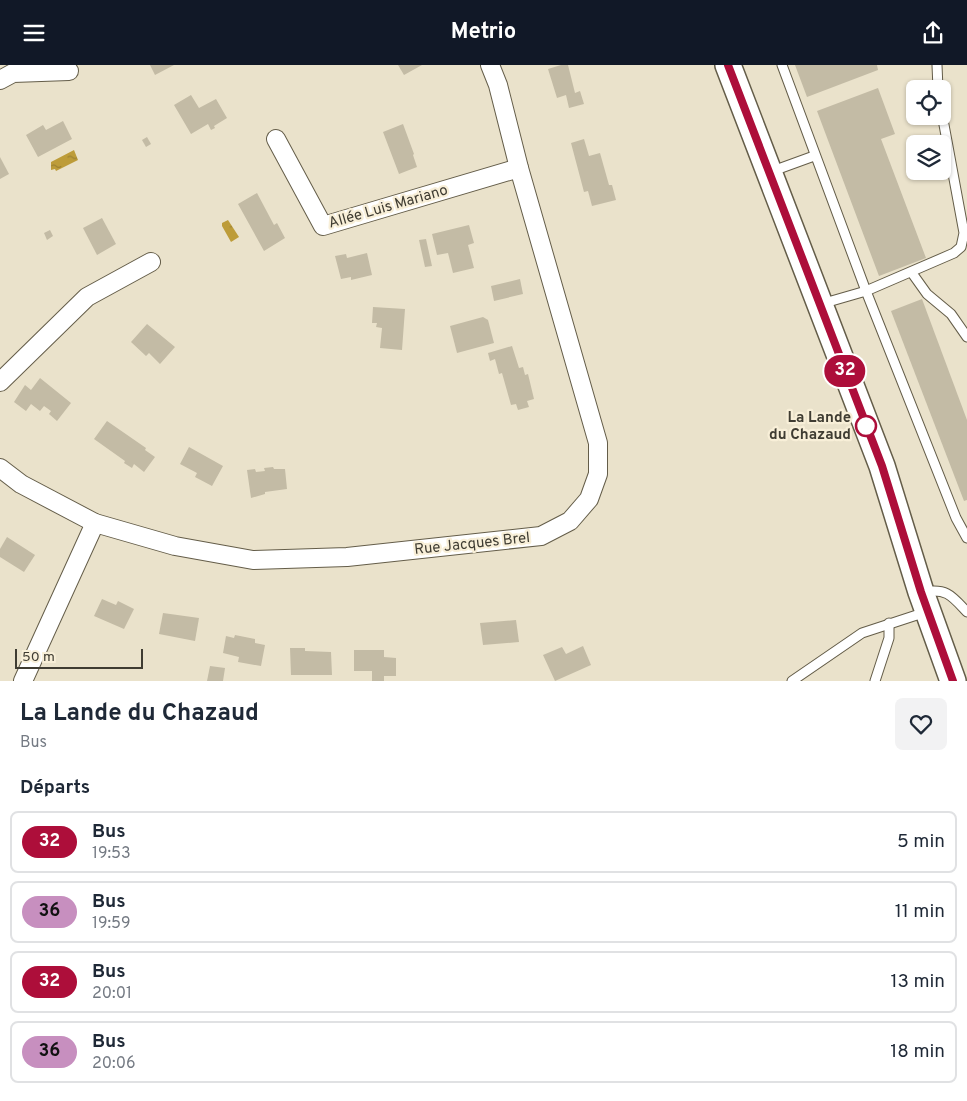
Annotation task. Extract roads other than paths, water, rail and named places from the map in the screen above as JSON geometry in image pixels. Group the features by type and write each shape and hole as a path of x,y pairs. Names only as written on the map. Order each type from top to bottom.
{"main road":[{"path":"728,65 882,466 925,602 953,681"}],"street":[{"name":"Rue Jacques Brel","path":"0,468 21,484 95,523 175,546 253,560 347,557 541,536 570,521 589,499 592,491 598,474 598,443 519,167 498,85 490,65"},
{"path":"0,81 13,73 69,71"},
{"name":"Allée Luis Mariano","path":"276,139 323,226 519,167"},
{"path":"0,382 87,297 151,262"},
{"path":"23,681 95,523"}],"lane":[{"path":"782,65 814,156 866,291 956,518 967,538"},
{"path":"937,65 938,80"},
{"path":"820,305 866,291 912,273 954,253 961,247 964,233 944,125"},
{"path":"768,172 814,156"},
{"path":"912,273 927,294 951,314 967,337"},
{"path":"792,681 862,633 889,623 925,602 936,590 952,595 967,612"},
{"path":"875,681 889,638 889,623"}],"water":[{"path":"74,150 78,160 56,171 55,169 51,170 51,162"},
{"path":"228,220 239,237 231,242 222,226 222,223"}],"place":[{"name":"La Lande du Chazaud","path":"866,426"}]}
